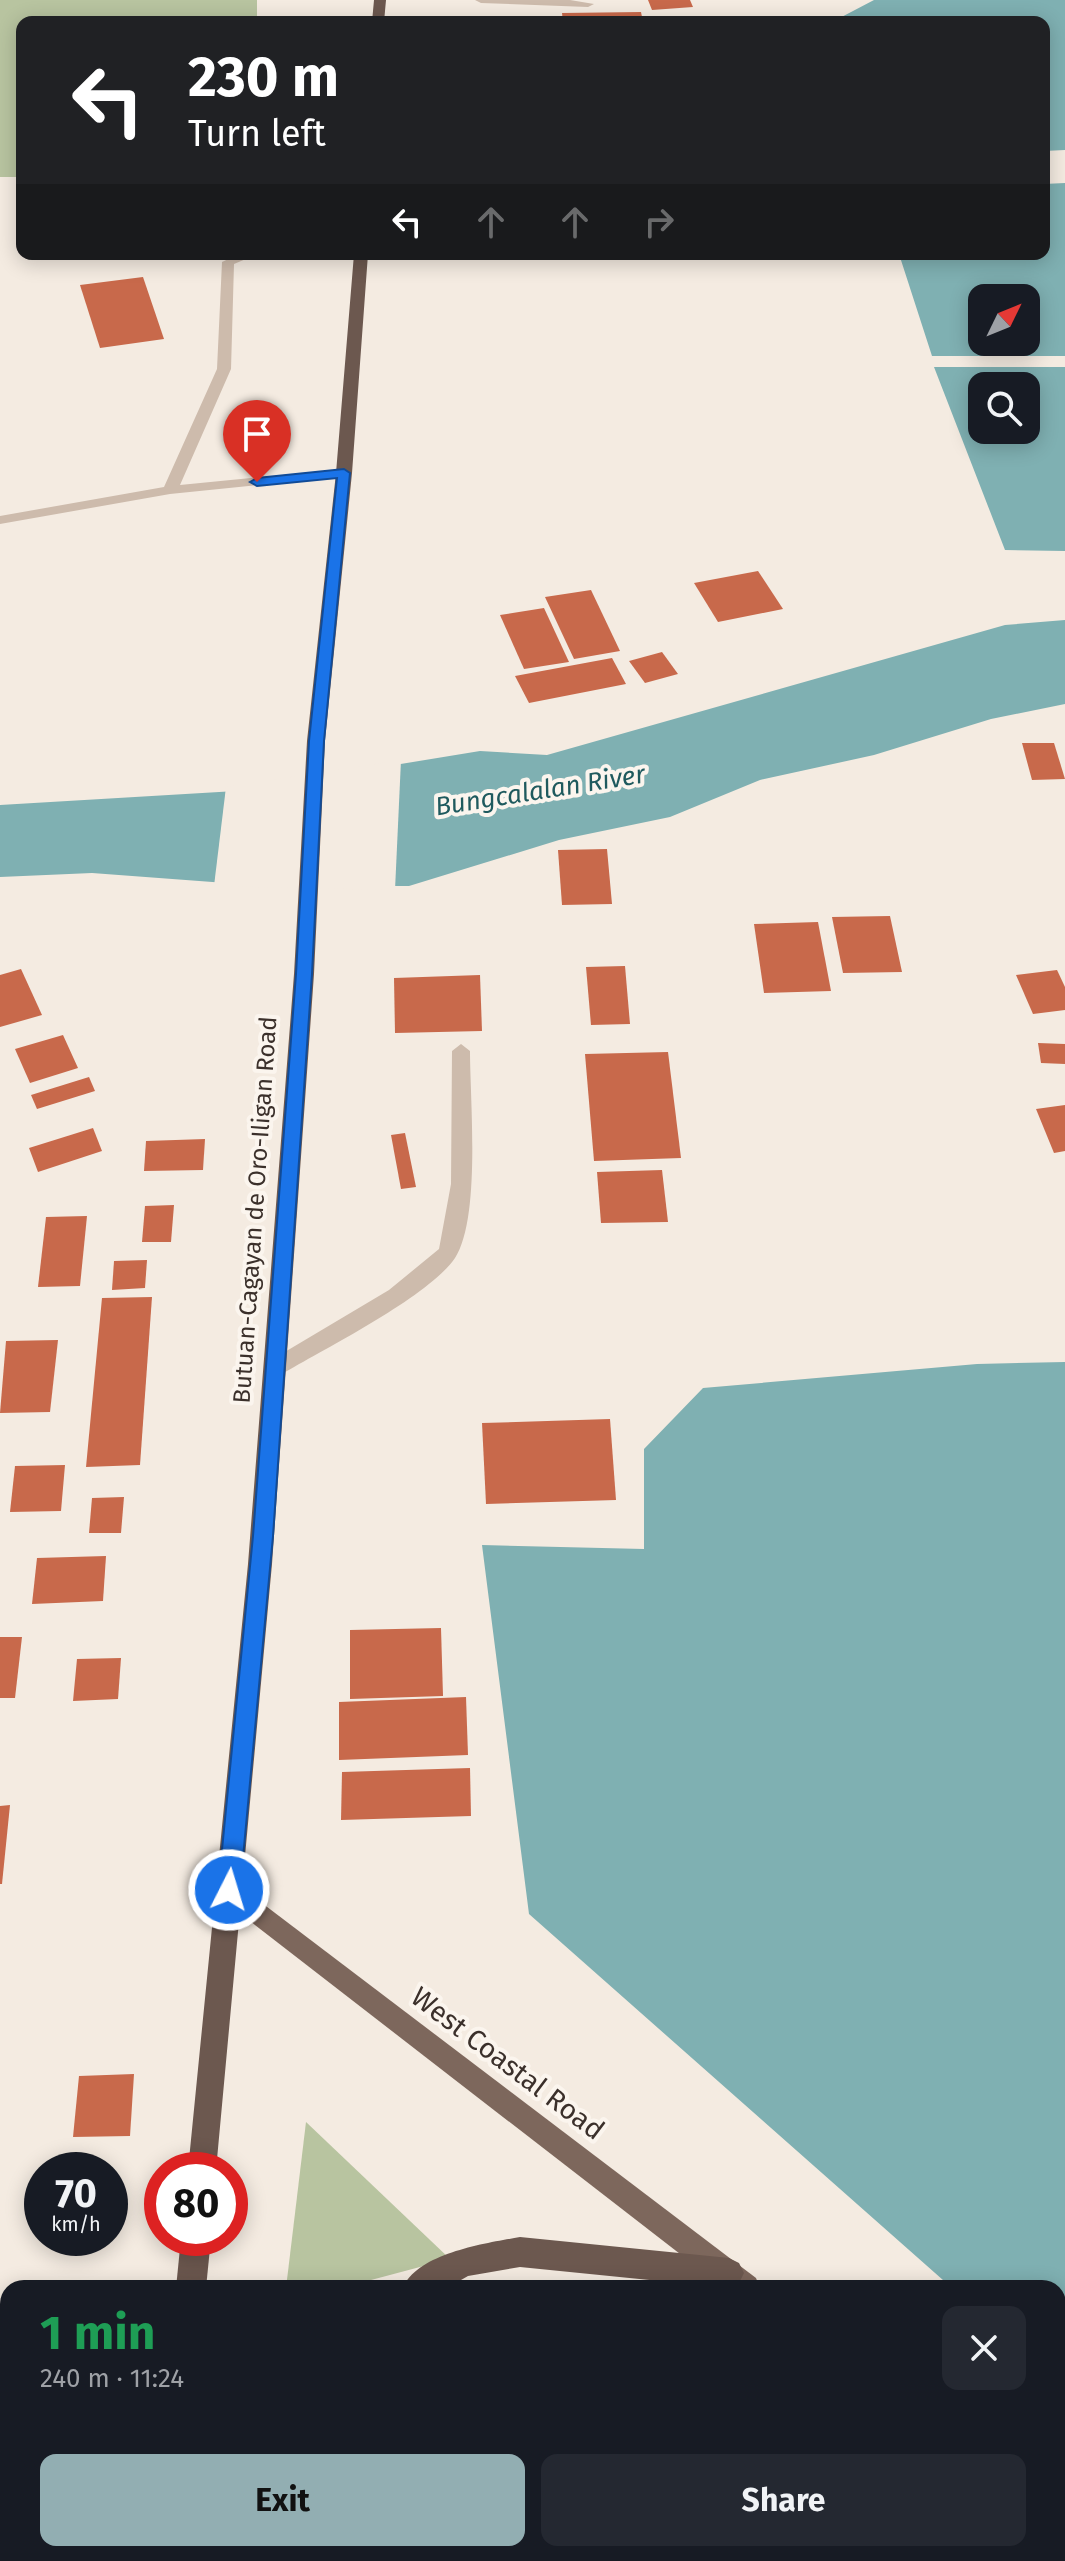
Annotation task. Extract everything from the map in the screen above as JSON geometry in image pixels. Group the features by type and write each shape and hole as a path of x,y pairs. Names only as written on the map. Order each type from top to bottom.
{"highway":[{"name":"Butuan-Cagayan de Oro-Iligan Road","path":"204,2152 275,1368 304,974 316,741 344,473 361,260"},
{"path":"432,2280 464,2262 520,2252 738,2280"},
{"path":"192,2280 194,2256"}],"main road":[{"name":"West Coastal Road","path":"229,1890 738,2280"}],"lane":[{"path":"481,0 588,4"},
{"path":"170,490 224,369 228,262 234,260"},
{"path":"0,520 170,490 344,473"},
{"path":"275,1368 418,1280 447,1255 459,1218 461,1051"}],"green space":[{"path":"0,0 257,0 257,16 16,16 16,177 0,177"},
{"path":"306,2122 450,2259 371,2280 287,2280"}],"water":[{"path":"874,0 1065,0 1065,150 1050,151 1050,16 843,16"},
{"path":"1065,183 1065,356 1040,356 1040,284 968,284 968,356 932,356 901,260 1050,260 1050,184"},
{"path":"934,367 1065,367 1065,551 1005,550"},
{"name":"Bungcalalan River","path":"1065,620 1065,704 991,719 874,755 760,780 670,817 559,840 409,886 267,886 92,873 0,877 0,805 236,791 480,751 547,755 1005,625"},
{"path":"1065,1362 1065,2280 943,2280 529,1914 482,1545 644,1549 644,1449 703,1388 977,1364"}],"pier":[{"path":"401,760 395,890 214,886 226,787"}],"building":[{"path":"648,0 690,0 693,7 652,10"},
{"path":"641,12 642,16 562,16 562,13"},
{"path":"143,277 164,339 100,348 80,285"},
{"path":"758,571 783,609 718,622 694,583"},
{"path":"591,590 620,651 574,659 545,597"},
{"path":"544,608 569,662 524,669 500,615"},
{"path":"662,652 678,674 645,683 629,661"},
{"path":"612,658 626,684 529,703 515,676"},
{"path":"1022,743 1054,743 1065,779 1032,780"},
{"path":"607,849 612,904 562,905 558,850"},
{"path":"890,916 902,972 843,973 832,917"},
{"path":"818,922 831,991 764,993 754,924"},
{"path":"625,966 630,1024 591,1025 586,967"},
{"path":"21,969 42,1015 0,1027 0,975"},
{"path":"1057,970 1065,987 1065,1010 1033,1014 1016,975"},
{"path":"480,975 482,1031 395,1033 394,978"},
{"path":"63,1035 78,1068 30,1083 15,1049"},
{"path":"1038,1043 1065,1044 1065,1064 1041,1063"},
{"path":"668,1052 681,1158 594,1161 585,1054"},
{"path":"89,1077 95,1091 37,1109 31,1095"},
{"path":"1065,1105 1065,1151 1054,1153 1036,1109"},
{"path":"93,1128 102,1151 38,1172 29,1148"},
{"path":"405,1133 416,1187 401,1189 391,1135"},
{"path":"205,1139 203,1170 144,1171 146,1141"},
{"path":"662,1170 668,1222 601,1223 597,1172"},
{"path":"174,1205 171,1242 142,1242 145,1206"},
{"path":"87,1216 80,1286 38,1287 46,1217"},
{"path":"147,1260 145,1288 112,1290 114,1261"},
{"path":"152,1297 140,1465 86,1467 102,1298"},
{"path":"58,1340 50,1412 0,1413 6,1341"},
{"path":"610,1419 616,1500 486,1504 482,1423"},
{"path":"65,1465 61,1511 10,1512 15,1466"},
{"path":"124,1497 121,1533 89,1533 92,1498"},
{"path":"106,1556 103,1601 32,1604 37,1558"},
{"path":"441,1628 443,1696 350,1699 350,1630"},
{"path":"0,1637 22,1637 15,1698 0,1698"},
{"path":"121,1658 118,1699 73,1701 77,1659"},
{"path":"466,1697 468,1755 339,1760 339,1702"},
{"path":"470,1768 471,1816 341,1820 342,1772"},
{"path":"10,1805 2,1884 0,1884 0,1806"},
{"path":"134,2074 130,2136 73,2137 79,2076"}],"route":[{"path":"229,1890 263,1536 304,974 316,741 344,473 257,482"}]}
